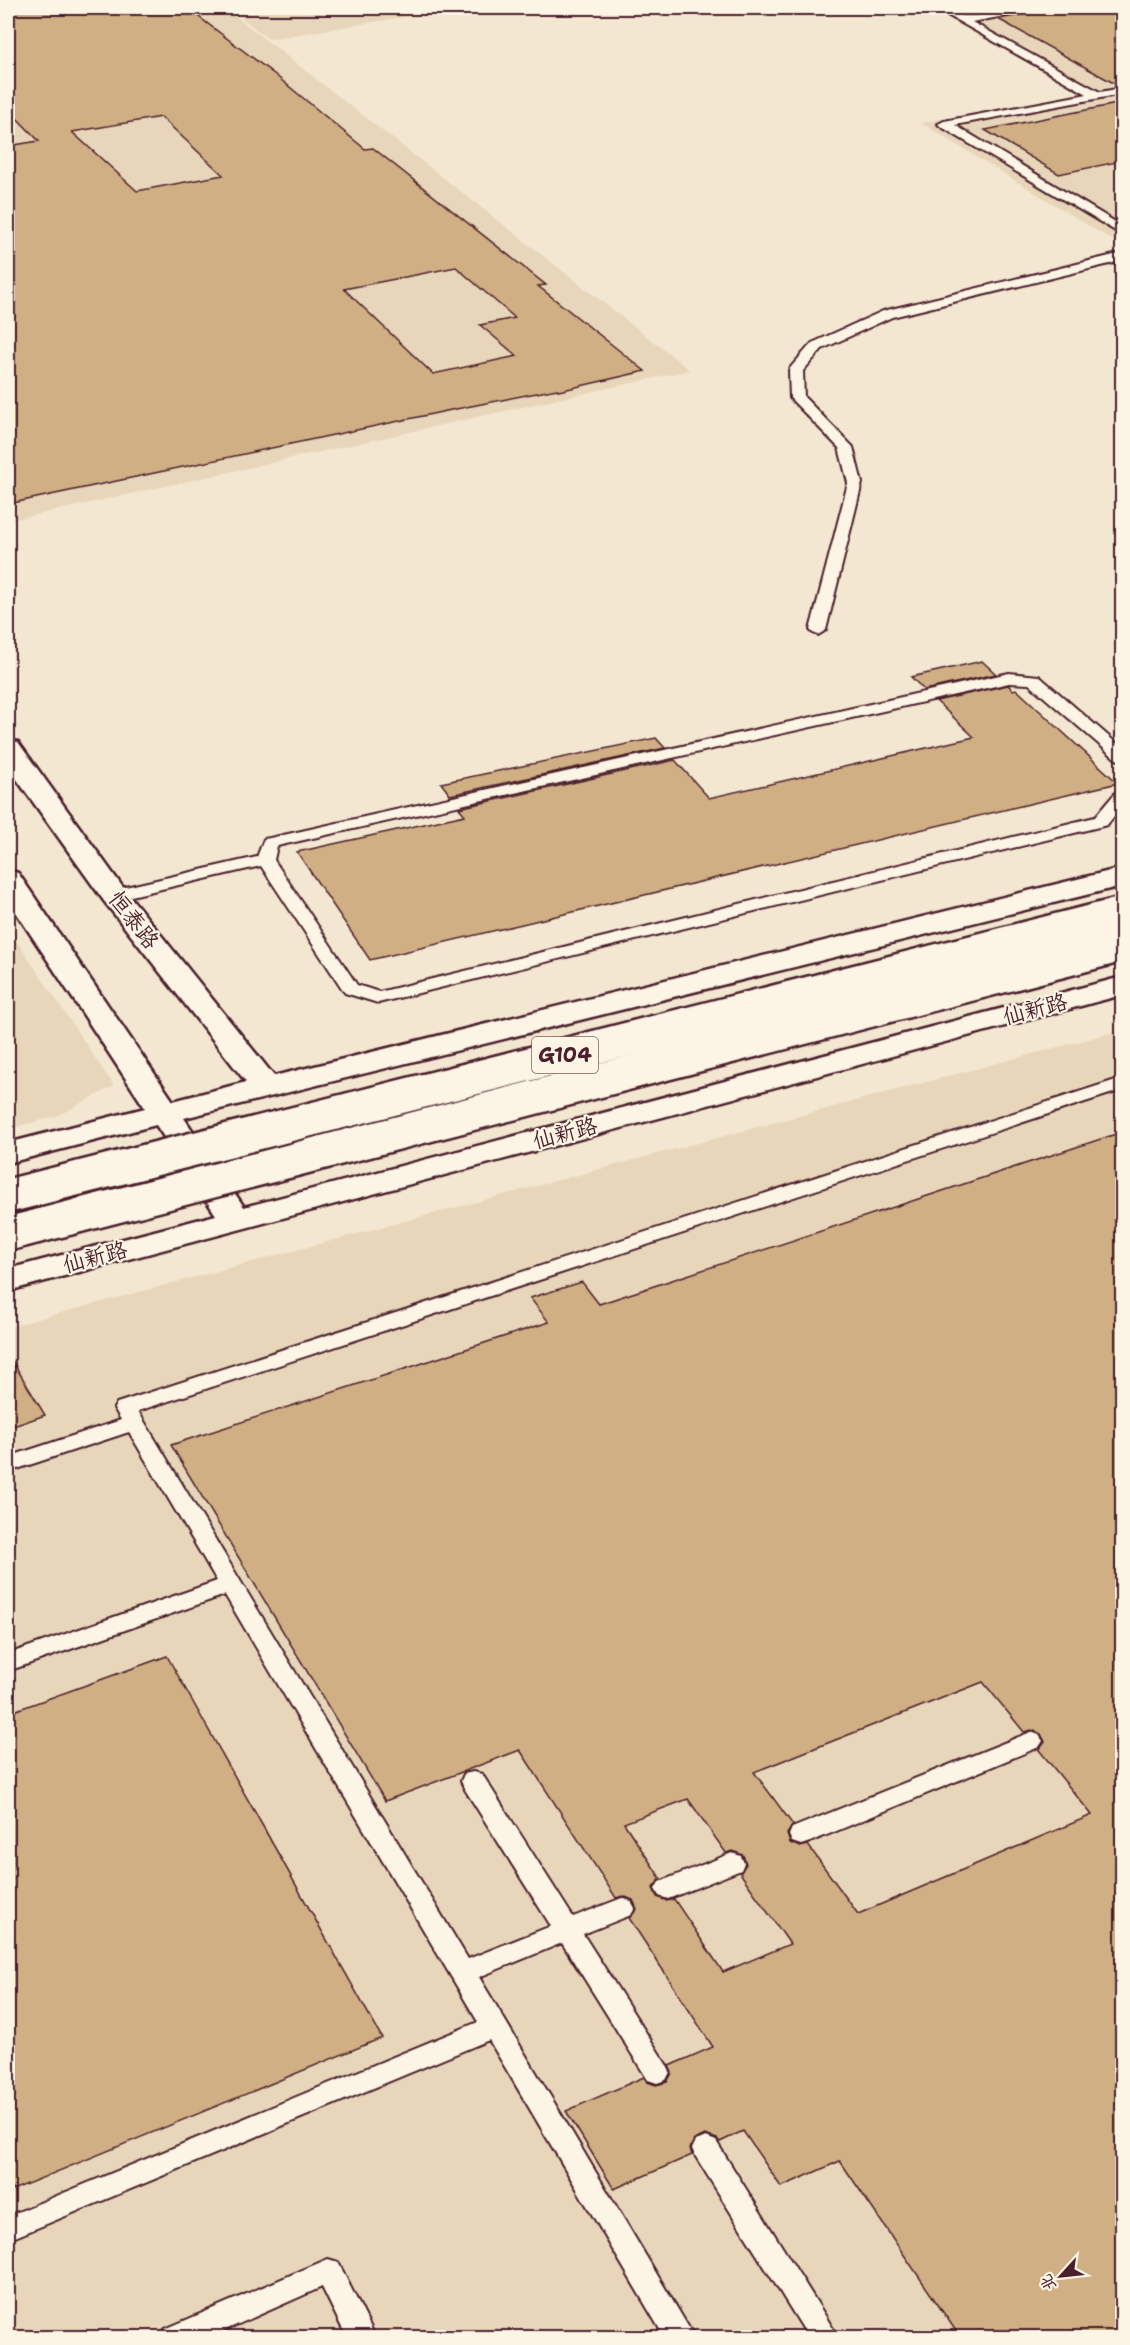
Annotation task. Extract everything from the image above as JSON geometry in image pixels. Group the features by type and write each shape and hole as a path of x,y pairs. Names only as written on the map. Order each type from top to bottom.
{"main road":[{"name":"恒泰路","path":"8,748 114,896 266,1087"},
{"path":"8,1153 266,1087 1122,877"},
{"path":"8,879 236,1220"},
{"name":"G104","path":"8,1196 1122,914"},
{"name":"仙新路","path":"8,1234 1122,945"},
{"name":"仙新路","path":"8,1280 1122,986"}],"lane":[{"path":"940,8 1099,96"},
{"path":"963,20 1032,8"},
{"path":"1122,91 944,124 1122,231"},
{"path":"818,630 855,483 846,447 797,398 796,370 817,346 888,314 1122,257"},
{"path":"265,860 270,843 1009,678 1033,679 1122,756"},
{"path":"265,860 351,989 378,998 1101,821 1122,796"},
{"path":"114,896 265,860"},
{"path":"681,2337 126,1408 1122,1084"},
{"path":"8,1465 135,1423"},
{"path":"8,1663 231,1585"},
{"path":"801,1835 1031,1741"},
{"path":"473,1781 657,2072"},
{"path":"668,1889 732,1863"},
{"path":"463,1972 622,1908"},
{"path":"8,2228 495,2026"},
{"path":"706,2149 825,2337"},
{"path":"175,2337 328,2271 362,2337"}],"shaded area":[{"path":"8,8 225,8 690,370 8,521"},
{"path":"229,8 460,8 269,39"},
{"path":"929,8 1122,8 1122,246 921,123 1081,93"},
{"path":"8,928 114,1086 57,1116 8,1129"},
{"path":"1122,1030 1122,2337 8,2337 8,1327"}],"building":[{"path":"8,8 187,8 274,74 365,149 373,148 546,285 538,286 645,371 559,391 557,389 451,410 8,504 8,146 39,141 8,109","holes":["161,117 223,175 137,191 72,132","456,267 515,318 480,325 517,356 433,374 344,289"]},
{"path":"1039,8 1122,8 1122,86 998,19 1032,13"},
{"path":"1122,103 1122,161 1059,174 985,130"},
{"path":"982,661 996,674 924,690 911,677"},
{"path":"1008,685 1013,690 1016,689 1118,783 370,960 297,852 465,815 459,808 675,760 709,798 974,737 936,701"},
{"path":"656,738 665,748 450,795 441,783"},
{"path":"1122,1132 1122,2337 960,2337 840,2161 781,2187 743,2131 720,2142 705,2135 694,2140 690,2148 692,2155 614,2189 566,2111 644,2077 647,2082 656,2085 667,2082 672,2073 669,2066 713,2047 629,1918 637,1909 633,1900 623,1896 616,1898 520,1750 385,1801 171,1445 549,1322 530,1298 582,1282 599,1304","holes":["983,1682 1024,1732 1032,1730 1041,1734 1045,1742 1039,1750 1092,1815 858,1914 808,1845 800,1847 790,1843 787,1834 793,1825 754,1772","688,1799 726,1853 733,1851 743,1855 746,1864 740,1873 790,1944 723,1972 674,1899 667,1901 657,1897 653,1888 661,1879 624,1823"]},
{"path":"8,1354 45,1415 8,1428"},
{"path":"167,1656 382,2038 8,2192 8,1713"}]}
